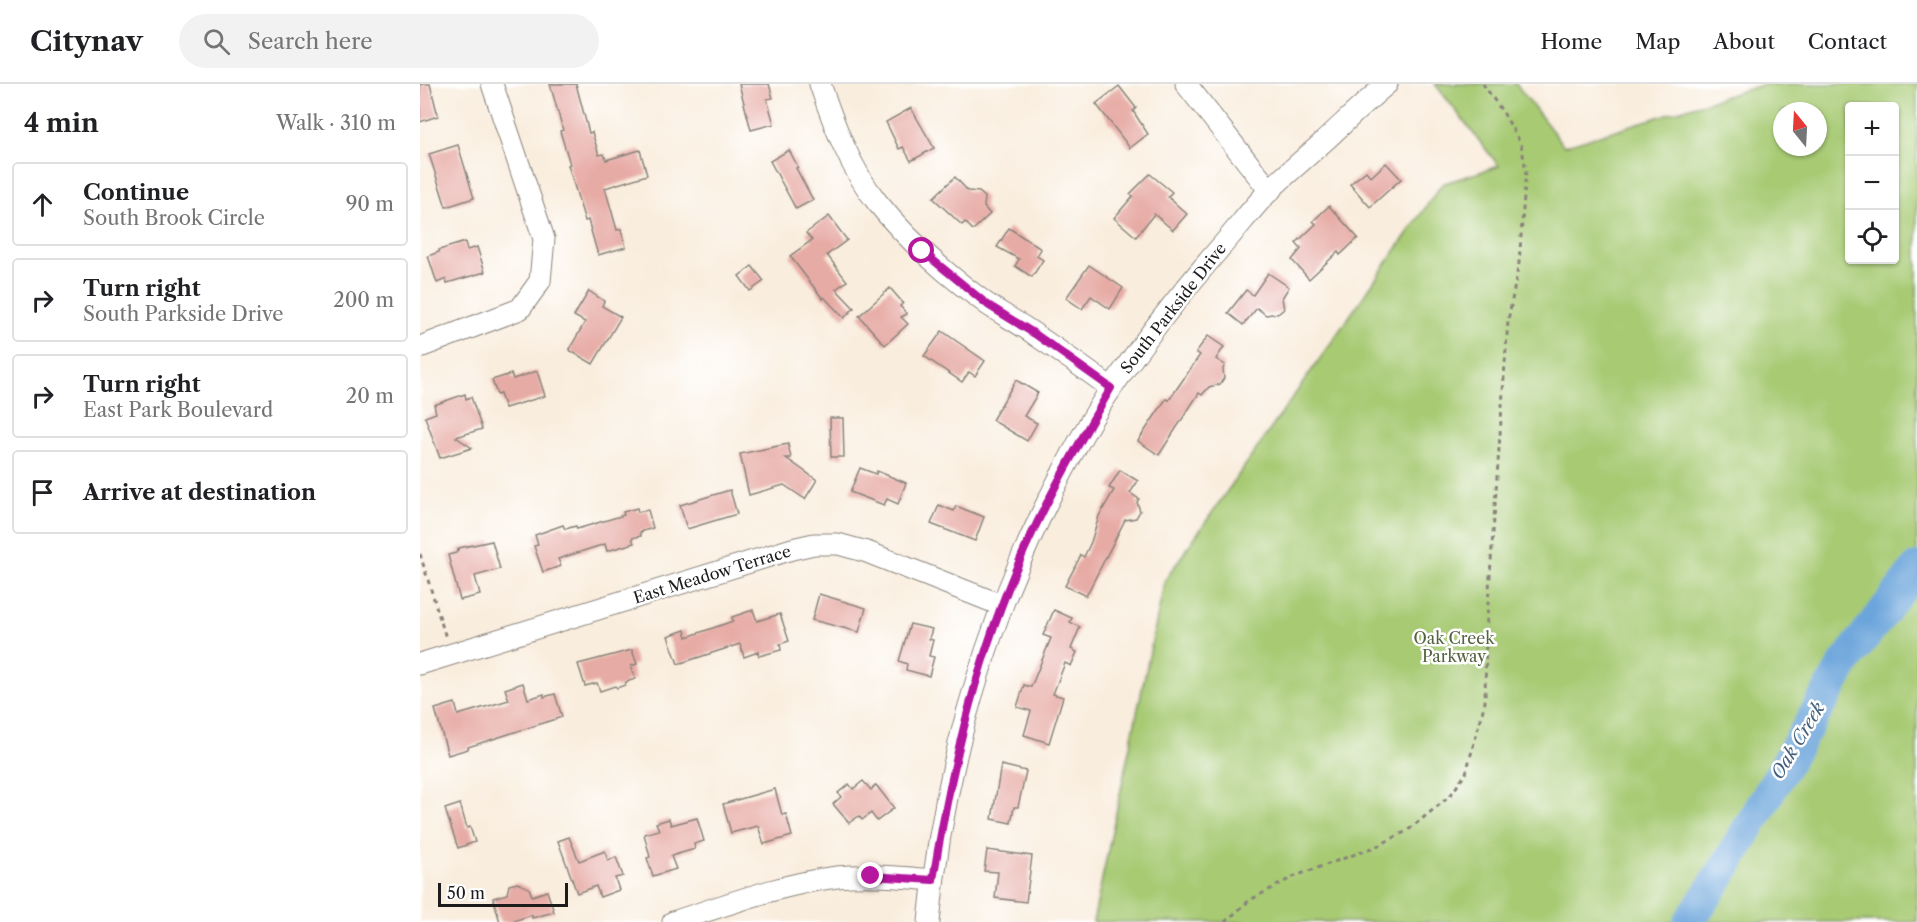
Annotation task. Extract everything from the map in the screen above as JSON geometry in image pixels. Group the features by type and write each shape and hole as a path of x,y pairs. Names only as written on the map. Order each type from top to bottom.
{"street":[{"path":"420,348 520,309 540,281 544,239 492,84"},
{"path":"820,84 842,143 854,166 876,201 898,226 922,251 988,305 1035,334 1111,388"},
{"path":"1186,84 1270,190"},
{"name":"South Parkside Drive","path":"929,922 945,802 978,671 1001,605 1066,464 1111,388 1154,329 1270,190 1387,84"},
{"name":"East Meadow Terrace","path":"420,664 814,544 838,544 867,552 1001,605"},
{"path":"673,922 799,884 836,877 871,876 933,880"}],"path":[{"path":"1225,922 1250,900 1295,876 1375,847 1407,831 1450,796 1466,773 1485,702 1486,632 1508,321 1519,263 1526,170 1521,144 1483,84"},
{"path":"420,554 450,654"}],"green space":[{"name":"Oak Creek Parkway","path":"1435,84 1516,84 1564,146 1765,84 1917,84 1917,922 1093,922 1165,580 1442,184 1499,166"}],"building":[{"path":"420,84 430,84 438,116 420,122"},
{"path":"550,84 576,84 589,133 592,132 599,155 604,154 606,160 640,150 647,175 605,188 617,230 621,229 626,247 598,255 568,165 570,164 560,131 563,130"},
{"path":"739,84 769,84 773,98 767,99 774,124 751,130"},
{"path":"1119,86 1136,108 1133,111 1148,134 1130,148 1096,104"},
{"path":"911,108 934,148 911,161 903,147 899,149 886,122"},
{"path":"458,145 474,198 446,207 429,154"},
{"path":"789,150 813,200 796,209 770,161"},
{"path":"1386,163 1401,179 1370,207 1350,184 1366,171 1371,177"},
{"path":"1150,174 1172,192 1168,197 1187,214 1173,230 1154,214 1136,237 1114,218 1133,196 1130,194"},
{"path":"955,177 968,191 979,192 985,197 984,207 990,214 973,230 965,222 962,225 933,198"},
{"path":"1329,206 1358,238 1340,255 1338,252 1309,279 1292,260 1301,249 1296,243 1316,224 1313,221"},
{"path":"829,216 847,240 827,255 847,281 836,289 854,308 844,318 824,297 823,299 790,256 812,240 806,233"},
{"path":"1009,228 1041,249 1037,256 1043,260 1032,277 1015,266 1019,259 997,247"},
{"path":"465,242 467,250 477,247 485,272 447,283 446,279 437,283 428,256"},
{"path":"1089,265 1123,288 1110,309 1091,296 1082,309 1066,298"},
{"path":"752,266 764,281 750,291 739,276"},
{"path":"1268,273 1289,287 1282,298 1284,309 1279,313 1266,315 1257,308 1243,325 1228,313 1246,290 1253,295"},
{"path":"890,288 903,303 900,306 907,314 901,317 908,324 885,345 859,316"},
{"path":"589,291 604,301 602,306 621,317 593,364 569,350 585,322 574,316"},
{"path":"942,331 985,361 975,376 969,372 962,382 924,356"},
{"path":"1208,336 1224,347 1216,359 1225,365 1224,378 1220,384 1209,387 1202,395 1199,393 1159,455 1138,441 1166,399 1169,400 1200,355 1196,352"},
{"path":"537,371 545,396 505,408 492,380 511,374 513,379"},
{"path":"1016,380 1038,393 1024,416 1037,423 1027,441 992,420"},
{"path":"465,394 466,399 471,397 482,429 456,437 472,448 440,458 425,417 436,413 434,405"},
{"path":"830,418 843,418 844,457 831,457"},
{"path":"788,444 791,458 786,458 817,480 805,499 784,485 749,495 740,454"},
{"path":"860,468 876,474 877,471 906,483 898,504 887,499 884,505 850,492"},
{"path":"1120,470 1138,481 1130,493 1139,499 1137,502 1140,511 1136,518 1125,520 1086,596 1065,586 1081,555 1084,557 1099,516 1114,490 1109,488"},
{"path":"730,490 737,514 687,529 680,505"},
{"path":"939,505 954,511 956,506 984,517 975,541 931,524"},
{"path":"637,508 638,512 648,510 653,528 640,532 641,536 632,538 634,543 607,551 605,544 558,559 561,566 543,572 534,546 538,545 535,535 563,525 565,529 576,526 577,529 624,515 623,512"},
{"path":"492,541 500,569 475,576 480,595 460,600 448,555 456,553 459,548"},
{"path":"819,594 866,608 859,632 812,620"},
{"path":"753,610 757,621 780,614 789,641 780,644 781,650 759,656 758,652 744,657 740,644 678,664 668,636 685,630 687,637 733,621 732,617"},
{"path":"1054,610 1072,618 1070,622 1080,627 1071,649 1077,652 1071,666 1065,663 1053,694 1063,697 1049,743 1024,735 1031,711 1017,707 1024,685 1031,687 1051,638 1043,635"},
{"path":"910,624 932,629 929,639 933,640 929,656 934,657 929,676 906,670 907,664 899,661"},
{"path":"632,650 637,664 631,666 635,679 617,688 615,686 600,691 597,683 585,686 578,664"},
{"path":"523,683 528,699 544,694 544,697 555,694 562,717 448,755 435,709 455,703 458,715 509,700 505,689"},
{"path":"1001,765 1026,771 1018,807 1014,807 1011,823 992,819"},
{"path":"863,781 871,790 876,785 894,808 877,821 871,813 862,820 859,816 849,823 833,804 841,797 838,793 849,784 853,789"},
{"path":"775,789 782,815 786,814 792,836 764,844 758,826 731,833 723,804"},
{"path":"460,804 467,828 470,827 475,842 458,848 445,809"},
{"path":"697,818 704,841 694,844 695,849 671,856 676,869 653,876 647,858 650,857 644,834 659,830 656,823 669,819 671,825"},
{"path":"569,837 579,861 605,851 608,861 616,857 623,876 615,878 619,890 600,897 596,886 577,893 558,841"},
{"path":"987,850 1032,856 1026,902 995,898 998,872 984,871"},
{"path":"517,883 529,888 532,896 547,891 554,912 532,918 532,915 510,922 500,922 493,898 507,894 509,885"}],"waterway":[{"name":"Oak Creek","path":"1689,922 1725,868 1846,661 1917,568"}],"route":[{"path":"871,876 933,880 945,802 958,745 978,671 1001,605 1066,464 1111,388 1035,334 988,305 922,251"}]}
